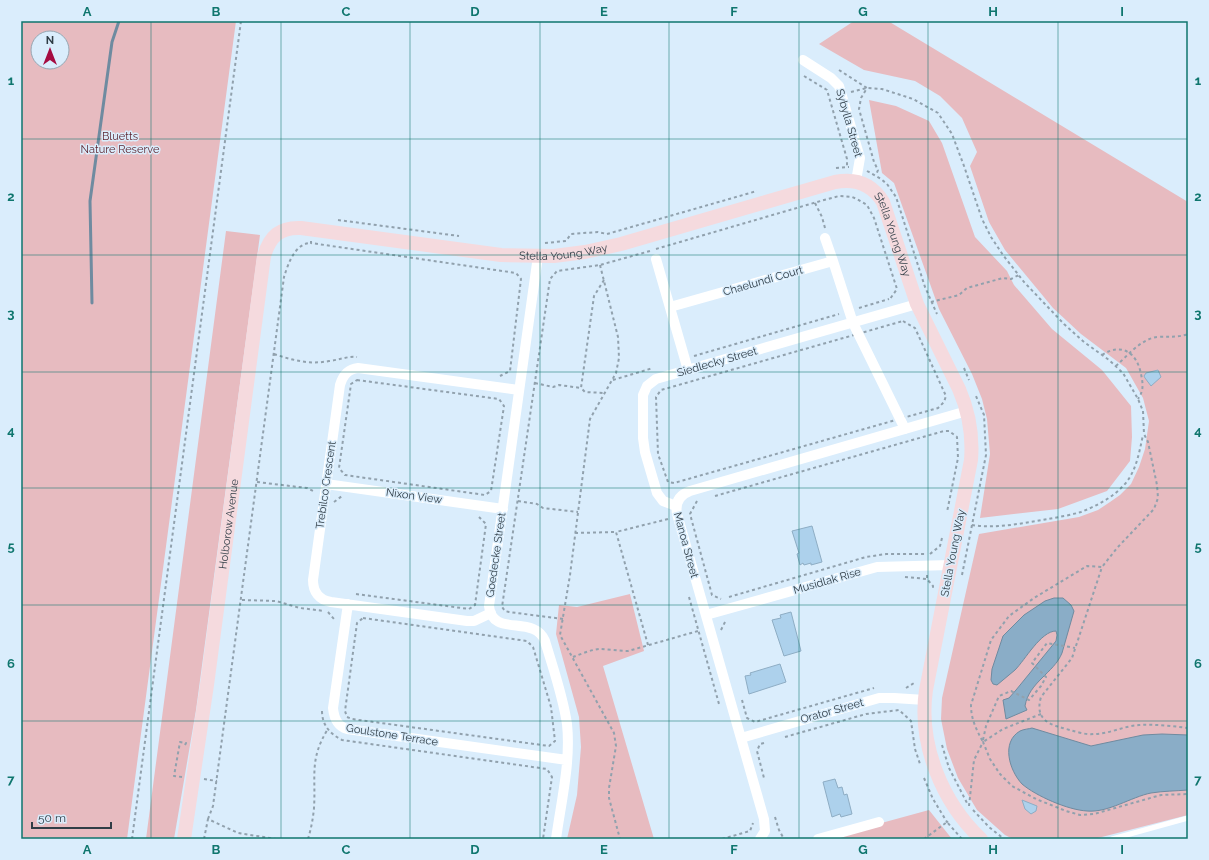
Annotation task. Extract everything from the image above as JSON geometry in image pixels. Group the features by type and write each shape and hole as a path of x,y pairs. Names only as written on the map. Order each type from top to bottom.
{"street":[{"name":"Sybylla Street","path":"803,60 834,79 839,86 859,156 857,175"},
{"name":"Stella Young Way","path":"296,228 313,229 507,256 570,254 603,248 837,182 850,180 857,175 861,182 871,188 883,202 959,389 967,411 971,430 966,523 951,565 925,700 924,719 927,739 940,779 958,813 981,839"},
{"name":"Holborow Avenue","path":"184,839 207,685 264,256 269,244 276,234 286,229 296,228"},
{"path":"825,238 853,323 905,429"},
{"name":"Goedecke Street","path":"538,256 489,603 491,613 500,623 532,628 538,631 544,638 565,712 568,736 567,760 556,839"},
{"path":"656,259 688,370"},
{"name":"Chaelundi Court","path":"670,307 833,261"},
{"name":"Siedlecky Street","path":"676,506 663,500 655,490 644,445 643,398 645,388 651,382 688,370 924,303"},
{"name":"Trebilco Crescent","path":"491,613 474,621 467,621 331,602 321,599 315,592 313,580 340,385 345,375 352,369 361,368 519,390"},
{"name":"Manoa Street","path":"763,838 765,828 764,819 676,506 682,495 690,491 967,411"},
{"name":"Nixon View","path":"326,484 503,509"},
{"name":"Musidlak Rise","path":"706,615 877,567 951,565"},
{"name":"Goulstone Terrace","path":"348,604 334,708 336,721 342,727 347,730 567,760"},
{"name":"Orator Street","path":"741,738 879,698 925,700"},
{"path":"818,839 879,822"}],"lane":[{"path":"1112,839 1188,818"}],"path":[{"path":"132,839 241,21"},
{"path":"804,76 827,90 847,159 847,167"},
{"path":"829,97 867,88 882,89 913,99 938,113 952,134 982,219 991,237 1019,275 1064,324 1123,373 1138,398 1143,411 1144,434 1135,467 1123,486 1111,496 1095,506 1064,516 1005,526 981,526 966,523"},
{"path":"832,169 847,167 857,175 869,172 881,179 891,190 896,197 924,303 937,315"},
{"path":"542,243 566,241 571,234 598,232 607,234 764,189"},
{"path":"563,619 506,611 503,609 502,603 550,279 557,270 600,265 840,196 852,197 862,202 870,210 874,218 897,289 890,299"},
{"path":"815,203 822,217 826,234 825,238"},
{"path":"338,220 464,237"},
{"path":"311,244 313,229"},
{"path":"204,839 208,819 213,806 284,276 299,247 306,243 516,273 521,279 510,372 501,377 494,376"},
{"path":"600,265 618,337 619,358 616,372 590,419 560,635 614,733 616,746 609,788 609,798 620,839"},
{"path":"924,303 959,295 967,288 1003,278 1011,279 1019,275"},
{"path":"581,388 594,296 604,280"},
{"path":"674,483 668,482 658,454 656,397 661,390 903,321 915,328 946,396 944,402 938,408"},
{"path":"1116,366 1149,339 1158,337 1179,337 1188,334"},
{"path":"1102,355 1108,351 1117,349 1130,353 1138,364 1144,384 1142,392 1138,398"},
{"path":"274,354 292,360 309,362 329,361 344,357 359,357"},
{"path":"961,364 971,385"},
{"path":"357,380 499,399 504,406 491,491 485,495 345,475 339,468 352,384 357,380"},
{"path":"535,383 553,387 559,385 581,388 585,392 605,393"},
{"path":"961,579 966,523 986,455 984,414 974,392"},
{"path":"711,497 944,431"},
{"path":"1144,434 1148,442 1157,485 1158,498 1154,509 1117,548 1102,567 1072,658 1041,697 1039,703 1041,714 1049,724 1088,734 1099,734 1137,725 1152,724 1188,728"},
{"path":"257,482 307,488 324,496 341,498 334,503"},
{"path":"704,499 696,501 690,514 712,596 720,600 866,557 886,554 928,554"},
{"path":"518,501 538,504 543,508 578,512"},
{"path":"575,532 616,532 690,514"},
{"path":"355,594 469,609 475,605 486,524 481,517 473,516"},
{"path":"616,532 648,645"},
{"path":"1102,567 1087,566 1034,598 1009,616 991,640 981,668 971,705 973,723 990,759 1000,774 1012,786 1036,799 1066,811 1080,815 1094,814 1161,795 1188,794"},
{"path":"902,577 927,579"},
{"path":"688,593 721,710"},
{"path":"241,600 276,602 300,608 330,612 334,619 333,627"},
{"path":"363,618 527,641 533,647 551,707 555,741 549,746 347,717 345,711 357,623 363,618"},
{"path":"723,637 721,629 726,620"},
{"path":"573,657 599,649 628,651 698,631"},
{"path":"940,740 949,768 969,806 974,760 983,742 988,720 999,696 1012,691 1029,700 1042,686 1046,677 1032,663 1047,643 1075,648"},
{"path":"741,696 747,718 755,722 877,687"},
{"path":"322,709 322,717 328,729 336,737 351,742 547,769 552,777 544,839"},
{"path":"784,737 866,714 888,711"},
{"path":"983,742 1003,729 1041,714"},
{"path":"308,839 314,810 314,770 316,756 328,729"},
{"path":"765,780 757,752 760,744 769,742"},
{"path":"775,816 779,830 784,839"},
{"path":"208,819 238,833 276,839"},
{"path":"722,839 750,831 754,822"},
{"path":"924,839 947,822 962,839"}],"green space":[{"name":"Bluetts Nature Reserve","path":"21,21 236,21 127,839 21,839"},
{"path":"854,21 888,21 1188,202 1188,815 1094,839 1013,839 1005,835 977,810 958,778 947,749 941,719 942,698 979,534 1079,517 1098,510 1120,495 1131,484 1145,449 1149,421 1143,398 1126,368 1081,334 1053,308 1005,250 989,222 970,166 977,152 962,118 940,96 915,81 864,70 819,44"},
{"path":"869,100 896,106 929,121 942,143 975,237 1007,271 1014,285 1052,329 1102,370 1131,406 1132,437 1130,461 1107,491 1058,509 980,518 990,454 987,419 982,399 972,374 939,309 894,183 882,173"},
{"path":"226,231 260,235 196,710 174,839 146,839"},
{"path":"630,594 644,651 603,666 654,839 567,839 577,795 581,747 579,717 556,634 559,605 577,607"},
{"path":"929,810 952,839 823,839"}],"water":[{"path":"1054,598 1063,598 1071,605 1074,611 1062,653 1053,666 1031,690 1025,706 1027,710 1006,719 1003,700 1009,698 1016,690 1056,641 1057,635 1056,631 1050,632 1039,641 1015,670 997,685 993,684 991,680 992,669 1003,636 1024,615 1045,601"},
{"path":"1032,728 1091,746 1143,735 1188,735 1188,790 1151,793 1103,810 1095,811 1079,810 1053,802 1028,789 1022,784 1017,778 1011,764 1009,756 1010,742 1020,731"}],"building":[{"path":"1158,370 1161,377 1151,386 1144,376 1146,373"},
{"path":"812,526 822,562 811,565 811,563 804,565 803,563 800,565 797,554 799,553 792,531"},
{"path":"791,612 801,651 784,656 772,620 781,618 780,615"},
{"path":"780,664 786,682 749,694 745,676 751,675 750,673"},
{"path":"835,779 838,788 842,787 844,795 847,794 852,814 841,817 840,814 832,817 823,782"},
{"path":"1022,800 1037,806 1036,811 1031,814 1025,809"}],"waterway":[{"path":"92,303 90,201 112,42 119,21"}]}
